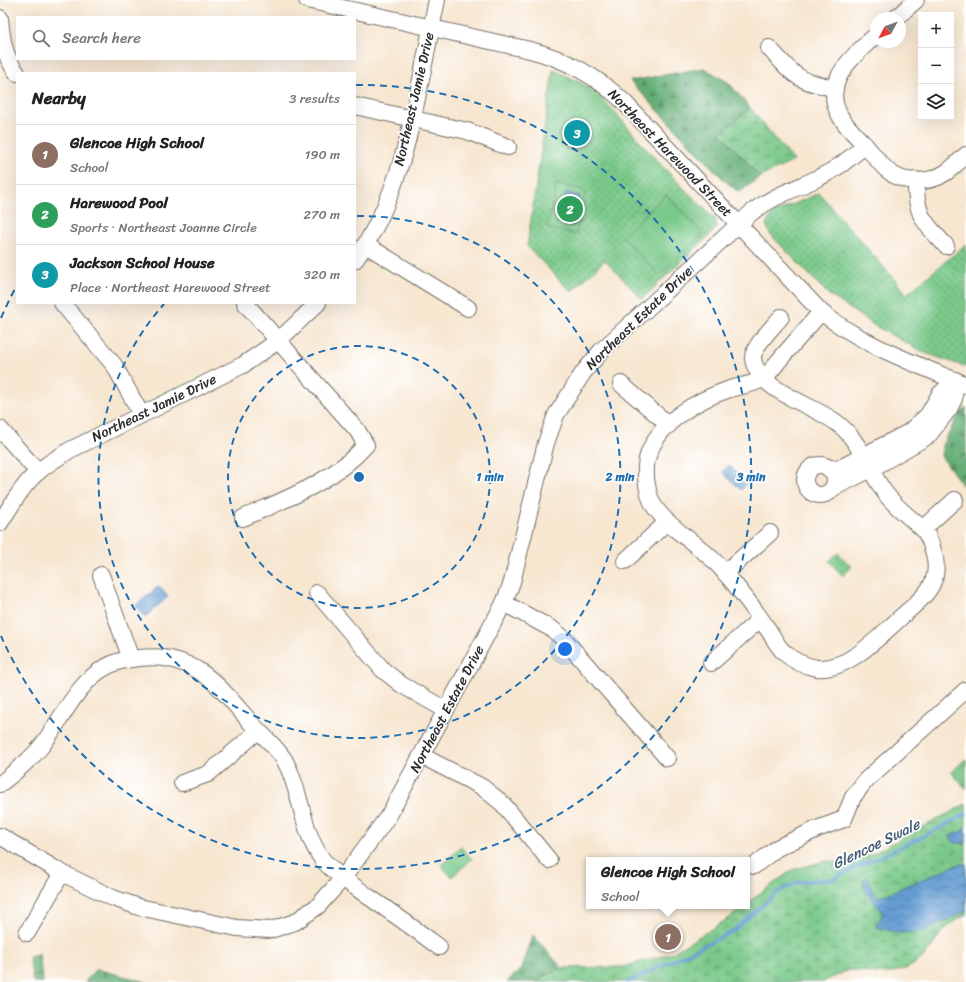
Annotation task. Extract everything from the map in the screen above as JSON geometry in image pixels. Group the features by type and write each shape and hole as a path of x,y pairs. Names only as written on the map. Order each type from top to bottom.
{"street":[{"name":"Northeast Harewood Street","path":"307,0 543,53 564,61 587,73 623,101 821,312 845,330 867,343 960,383"},
{"name":"Northeast Jamie Drive","path":"356,259 366,245 392,190 412,120 437,0"},
{"path":"903,12 916,0"},
{"path":"0,18 2,42 5,53 16,72"},
{"path":"870,41 848,61 841,72 835,88 836,101 844,122 891,173 903,179 929,180 942,175 966,155"},
{"path":"769,48 798,78 811,83 835,88"},
{"path":"356,106 468,132 508,147"},
{"name":"Northeast Estate Drive","path":"0,836 62,872 113,898 140,907 237,928 271,930 295,922 318,906 343,878 389,815 504,603 512,582 546,443 556,416 568,394 583,373 601,352 738,224 770,199 818,178 838,167 865,145"},
{"path":"916,180 918,209 923,220 946,246"},
{"path":"366,245 468,308"},
{"path":"63,304 114,365 141,414"},
{"path":"243,518 330,477 354,458 366,445 357,430 246,304"},
{"name":"Northeast Jamie Drive","path":"0,523 15,499 38,472 70,450 243,365 278,341 317,304"},
{"path":"781,317 756,347 753,359 756,367 763,378 774,388 820,411 839,425 855,442 886,495 923,529 927,535 935,555 937,572 928,592 857,655 834,666 818,668 794,661 782,651 725,573 693,542 668,522 655,508 649,495 646,475 647,459 657,440 668,425 696,403 716,394 763,378 821,312"},
{"path":"833,488 835,476 829,469 822,465 810,468 807,473 805,485 808,490 818,496 830,492 833,488 920,424 928,415 940,394 960,383"},
{"path":"621,384 668,425"},
{"path":"0,429 38,472"},
{"path":"829,469 868,463"},
{"path":"923,529 955,500"},
{"path":"625,561 668,522"},
{"path":"725,573 770,533"},
{"path":"101,575 131,659"},
{"path":"316,593 383,670 402,685 446,710"},
{"path":"504,603 552,629 564,639 667,758"},
{"path":"711,663 760,619"},
{"path":"0,784 24,766 40,747 76,694 93,675 105,667 131,659 149,656 162,657 189,664 217,684 284,760 298,791 308,834 322,859 343,878 439,947"},
{"path":"754,866 778,848 844,818 853,797 866,780 966,691"},
{"path":"182,782 208,774 258,731"},
{"path":"422,756 488,791 503,804 549,860"},
{"path":"27,934 62,872"}],"green space":[{"path":"704,68 728,82 750,108 721,134 760,177 740,192 723,179 630,81"},
{"path":"553,70 583,84 604,101 688,193 716,220 717,228 642,299 605,260 571,292 527,246"},
{"path":"750,108 794,161 760,177 721,133"},
{"path":"557,184 586,191 576,234 547,228"},
{"path":"819,193 907,294 966,244 966,367 925,353 875,326 828,294 770,234 766,224 772,214"},
{"path":"666,195 703,234 659,275 622,236"},
{"path":"966,407 966,490 941,456 942,445 958,416"},
{"path":"838,553 852,567 843,576 829,561"},
{"path":"966,759 966,789 951,772"},
{"path":"966,804 966,915 953,922 941,933 929,951 918,962 908,968 886,974 849,970 823,982 535,982 562,968 623,967 672,953 731,917 740,909 750,909 750,901 792,870 825,861 848,862 872,854"},
{"path":"461,847 472,859 452,877 441,865"},
{"path":"533,935 562,968 535,982 507,982 522,968"},
{"path":"39,954 43,982 33,982 29,957"},
{"path":"96,969 147,982 85,982"}],"water":[{"path":"566,192 580,196 574,226 559,222"},
{"path":"729,465 747,483 741,490 722,472"},
{"path":"159,586 168,597 145,617 135,606"},
{"path":"966,827 966,843 955,843 950,837 951,835 965,830"},
{"path":"959,864 966,864 966,911 926,930 898,933 876,927 877,922 882,917 882,911 865,891 863,880 866,877 868,878 871,889 877,897"}],"waterway":[{"name":"Glencoe Swale","path":"628,982 732,932 778,892 798,882 832,879 924,836 966,814"}],"place":[{"name":"Jackson School House","path":"577,133"},
{"name":"Harewood Pool","path":"570,209"},
{"name":"Glencoe High School","path":"668,937"}]}
